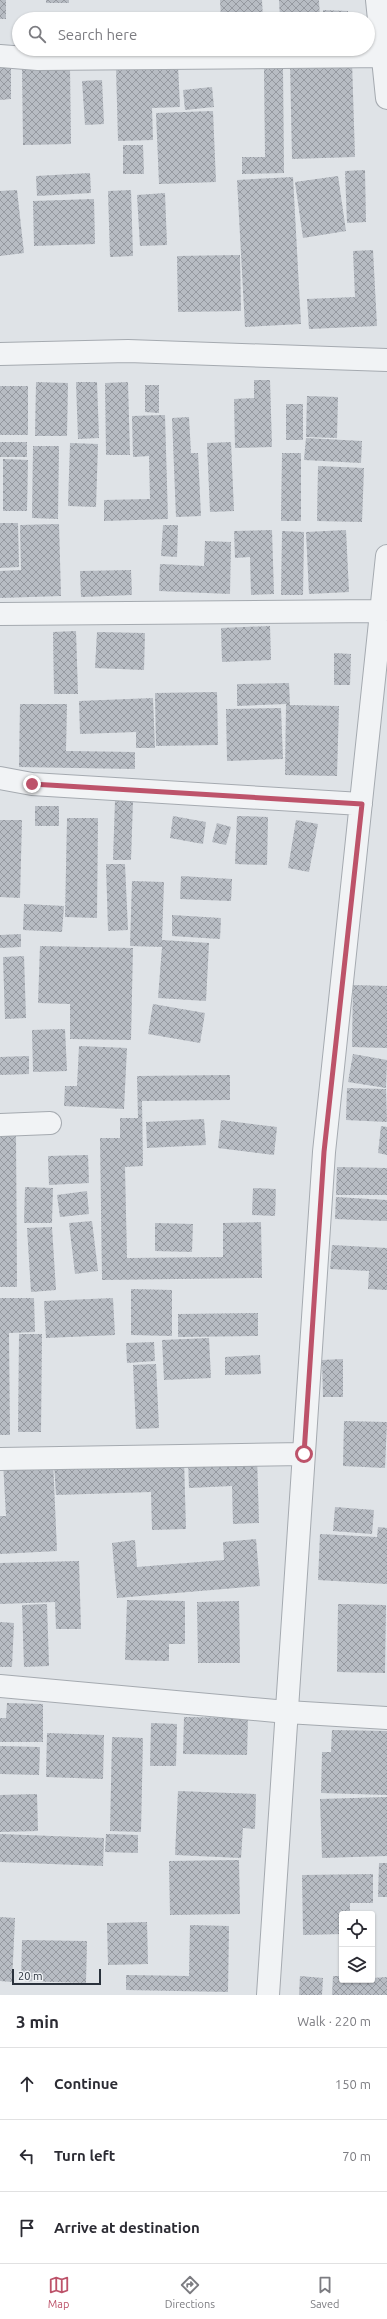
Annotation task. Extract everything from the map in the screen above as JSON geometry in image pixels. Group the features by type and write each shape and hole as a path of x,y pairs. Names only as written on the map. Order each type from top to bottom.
{"street":[{"path":"377,0 385,56 387,98"},
{"path":"0,56 38,59 385,56"},
{"path":"0,354 128,351 387,360"},
{"path":"268,1995 324,1152 362,804 387,556"},
{"path":"0,614 381,611"},
{"path":"0,778 32,784 362,804"},
{"path":"0,1125 50,1123"},
{"path":"0,1459 304,1454"},
{"path":"0,1686 287,1712 387,1718"}],"building":[{"path":"0,0 6,0 6,19 0,19"},
{"path":"46,0 69,0 69,3 46,3"},
{"path":"220,0 262,0 263,12 221,12"},
{"path":"279,0 319,0 320,12 280,12"},
{"path":"323,10 348,11 348,12 323,12"},
{"path":"352,61 355,157 292,159 290,62"},
{"path":"178,65 180,107 152,108 153,140 118,141 116,67"},
{"path":"0,67 11,67 11,99 0,100"},
{"path":"70,67 71,144 23,145 22,68"},
{"path":"283,68 284,173 242,174 242,157 265,157 264,69"},
{"path":"102,80 104,124 85,125 82,81"},
{"path":"212,87 214,107 185,110 183,90"},
{"path":"213,111 216,182 159,184 156,113"},
{"path":"123,145 143,145 144,174 123,174"},
{"path":"365,170 366,222 347,223 345,171"},
{"path":"90,173 91,193 37,196 36,176"},
{"path":"338,176 346,231 303,238 295,182"},
{"path":"293,177 301,324 245,327 237,180"},
{"path":"17,190 24,253 0,256 0,191"},
{"path":"131,190 133,256 110,257 108,191"},
{"path":"165,193 167,245 140,246 137,195"},
{"path":"94,199 95,244 34,246 33,201"},
{"path":"373,250 377,326 309,329 307,299 355,297 353,251"},
{"path":"240,255 241,311 178,312 177,256"},
{"path":"254,380 270,380 272,447 235,448 234,399 254,398"},
{"path":"36,382 68,383 67,436 35,436"},
{"path":"76,382 97,382 99,438 78,439"},
{"path":"128,382 130,455 106,455 105,383"},
{"path":"145,385 159,385 159,413 145,412"},
{"path":"0,386 28,386 28,435 0,435"},
{"path":"307,396 338,397 337,438 306,437"},
{"path":"286,404 303,404 303,440 286,440"},
{"path":"165,415 168,519 104,521 104,500 150,499 149,456 133,457 132,416"},
{"path":"189,417 191,453 198,453 201,516 176,517 172,418"},
{"path":"306,438 362,441 361,463 304,460"},
{"path":"0,442 27,442 27,457 0,457"},
{"path":"231,442 234,511 210,512 207,443"},
{"path":"70,443 98,444 96,507 68,506"},
{"path":"33,446 59,446 58,519 32,518"},
{"path":"282,453 301,453 301,521 281,521"},
{"path":"3,459 28,460 27,511 3,511"},
{"path":"318,466 364,468 362,522 317,521"},
{"path":"0,523 18,523 19,567 0,568"},
{"path":"59,524 61,596 0,598 0,571 21,570 20,525"},
{"path":"163,525 178,525 177,557 161,556"},
{"path":"272,530 274,594 251,595 250,557 235,558 234,531"},
{"path":"346,530 349,592 309,594 306,532"},
{"path":"282,531 304,532 303,595 281,595"},
{"path":"205,541 231,542 230,594 159,591 160,564 204,566"},
{"path":"131,570 132,595 81,597 80,571"},
{"path":"270,626 271,660 222,662 221,628"},
{"path":"76,631 78,694 54,694 53,632"},
{"path":"97,632 145,633 144,670 95,668"},
{"path":"334,653 351,654 350,685 334,685"},
{"path":"289,683 290,705 339,706 337,776 285,775 286,704 237,706 237,684"},
{"path":"217,692 218,745 156,746 155,693"},
{"path":"153,698 155,748 136,748 136,732 80,734 79,701"},
{"path":"20,704 67,704 66,751 135,752 135,769 19,767"},
{"path":"281,708 283,759 227,761 226,709"},
{"path":"115,800 133,801 131,860 113,860"},
{"path":"35,806 59,806 59,826 35,826"},
{"path":"173,816 206,822 203,844 170,838"},
{"path":"237,816 268,817 267,865 235,864"},
{"path":"67,818 98,818 97,918 65,917"},
{"path":"0,820 22,820 20,898 0,897"},
{"path":"296,820 318,824 309,872 288,868"},
{"path":"217,823 231,827 226,845 212,842"},
{"path":"106,864 125,864 128,930 108,931"},
{"path":"181,876 232,879 231,901 180,899"},
{"path":"132,881 164,882 162,940 209,943 206,1001 158,998 162,947 130,946"},
{"path":"24,904 64,906 62,932 23,930"},
{"path":"172,915 221,918 220,939 172,936"},
{"path":"21,934 21,947 0,948 0,935"},
{"path":"40,946 133,948 131,1040 70,1039 70,1004 38,1003"},
{"path":"24,956 26,1018 5,1019 3,957"},
{"path":"353,985 387,986 387,1048 352,1047"},
{"path":"153,1004 205,1013 200,1043 148,1034"},
{"path":"65,1029 67,1071 33,1072 32,1030"},
{"path":"79,1046 127,1048 124,1109 64,1106 65,1086 77,1086"},
{"path":"353,1054 387,1060 386,1088 348,1082"},
{"path":"29,1056 29,1074 0,1075 0,1057"},
{"path":"230,1075 230,1100 142,1101 143,1166 125,1167 127,1258 223,1257 223,1223 261,1222 262,1278 102,1280 100,1138 120,1138 120,1118 138,1118 137,1076"},
{"path":"347,1088 386,1089 387,1122 346,1120"},
{"path":"204,1119 206,1145 147,1148 146,1122"},
{"path":"221,1120 277,1127 274,1155 218,1148"},
{"path":"381,1126 387,1127 387,1155 378,1153"},
{"path":"0,1133 16,1133 17,1287 0,1287"},
{"path":"88,1155 89,1183 49,1185 48,1156"},
{"path":"337,1167 387,1168 387,1195 336,1195"},
{"path":"25,1187 53,1188 52,1223 24,1223"},
{"path":"253,1188 276,1189 275,1216 252,1215"},
{"path":"87,1191 89,1214 60,1217 57,1195"},
{"path":"336,1197 387,1200 387,1221 335,1219"},
{"path":"92,1221 98,1271 75,1274 69,1223"},
{"path":"155,1223 193,1224 192,1252 155,1251"},
{"path":"52,1227 56,1290 31,1292 27,1228"},
{"path":"332,1245 387,1248 387,1290 368,1289 369,1271 330,1269"},
{"path":"131,1289 172,1290 172,1336 131,1335"},
{"path":"0,1298 34,1298 35,1332 9,1333 10,1435 0,1435"},
{"path":"113,1298 115,1335 46,1338 44,1301"},
{"path":"258,1313 258,1336 178,1337 178,1314"},
{"path":"19,1334 42,1334 41,1432 18,1432"},
{"path":"209,1338 211,1378 164,1380 162,1340"},
{"path":"154,1342 155,1361 127,1363 126,1343"},
{"path":"260,1355 261,1374 225,1375 225,1357"},
{"path":"343,1359 343,1397 323,1397 322,1360"},
{"path":"156,1364 159,1428 136,1429 133,1365"},
{"path":"344,1421 387,1422 385,1468 343,1466"},
{"path":"257,1456 259,1523 233,1524 232,1486 189,1488 188,1459"},
{"path":"184,1459 186,1529 152,1530 151,1492 56,1495 54,1463"},
{"path":"53,1460 57,1551 0,1554 0,1516 6,1516 3,1462"},
{"path":"335,1507 374,1510 372,1534 333,1531"},
{"path":"378,1527 387,1528 387,1584 318,1580 320,1534 377,1537"},
{"path":"256,1539 260,1586 117,1598 112,1543 135,1540 137,1567 224,1560 223,1542"},
{"path":"79,1561 81,1629 56,1629 55,1602 0,1604 0,1563"},
{"path":"127,1600 185,1601 185,1644 169,1644 169,1661 125,1660"},
{"path":"239,1601 240,1663 198,1663 197,1602"},
{"path":"47,1604 49,1666 24,1667 22,1605"},
{"path":"338,1604 386,1605 385,1673 337,1672"},
{"path":"0,1622 14,1623 12,1667 0,1667"},
{"path":"7,1703 43,1704 43,1742 0,1742 0,1718 6,1718"},
{"path":"184,1717 248,1718 247,1755 183,1754"},
{"path":"151,1723 177,1724 176,1766 150,1766"},
{"path":"332,1730 387,1731 387,1795 321,1793 322,1752 331,1752"},
{"path":"47,1733 104,1735 103,1779 46,1777"},
{"path":"112,1737 143,1738 141,1832 110,1831"},
{"path":"0,1746 40,1747 39,1775 0,1774"},
{"path":"178,1791 256,1794 255,1829 243,1828 241,1858 175,1855"},
{"path":"37,1794 38,1831 0,1832 0,1795"},
{"path":"387,1797 387,1856 322,1858 320,1799"},
{"path":"0,1834 104,1838 103,1866 0,1862"},
{"path":"106,1834 138,1835 138,1853 105,1852"},
{"path":"239,1860 240,1914 170,1915 169,1861"},
{"path":"379,1863 387,1863 387,1897 378,1897"},
{"path":"373,1874 373,1903 350,1903 350,1911 339,1911 339,1934 303,1935 302,1875"},
{"path":"0,1917 15,1918 12,1982 0,1981"},
{"path":"147,1922 148,1964 108,1965 107,1923"},
{"path":"190,1925 229,1926 228,1992 126,1990 126,1975 189,1976"},
{"path":"22,1940 87,1941 86,1983 21,1981"},
{"path":"300,1976 323,1978 322,1995 299,1995"},
{"path":"333,1976 339,1976 339,1983 375,1983 375,1978 387,1977 387,1995 332,1995"}],"route":[{"path":"32,784 362,804 324,1152 304,1454"}]}
